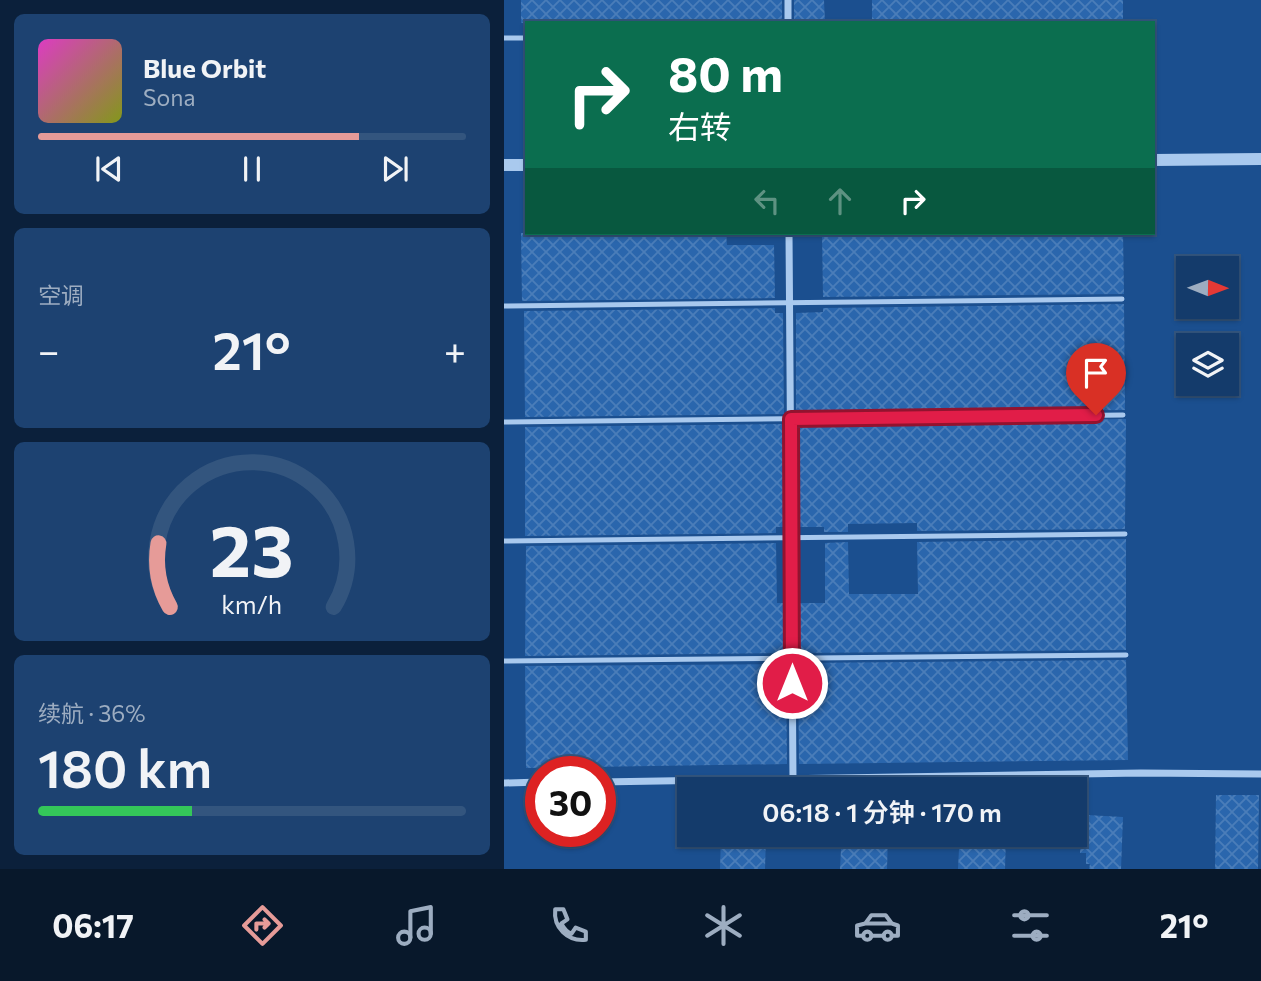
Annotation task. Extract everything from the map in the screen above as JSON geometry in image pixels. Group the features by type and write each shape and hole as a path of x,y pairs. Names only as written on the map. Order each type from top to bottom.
{"street":[{"path":"788,0 788,21"},
{"path":"1155,160 1261,159"},
{"path":"504,165 525,165"},
{"path":"789,235 793,777"},
{"path":"942,777 1140,773 1261,774"},
{"path":"616,782 677,781"},
{"path":"504,783 525,782"}],"lane":[{"path":"504,38 525,38"},
{"path":"504,306 1122,299"},
{"path":"504,422 1123,415"},
{"path":"504,541 1125,534"},
{"path":"504,661 1126,654"}],"building":[{"path":"521,0 782,0 782,21 521,23"},
{"path":"794,0 824,0 825,21 794,21"},
{"path":"872,0 1123,0 1123,20 872,21"},
{"path":"521,233 726,235 727,245 774,245 775,298 522,301"},
{"path":"822,235 1123,235 1124,294 823,297"},
{"path":"1124,304 1125,410 796,413 796,313 823,312 823,308"},
{"path":"775,308 775,313 783,313 784,414 525,417 524,311"},
{"path":"1126,419 1125,529 917,531 917,523 848,524 848,532 824,532 824,527 797,527 797,424"},
{"path":"784,424 785,527 776,527 776,533 525,536 525,427"},
{"path":"1126,539 1126,650 798,653 798,603 825,603 825,543 848,542 849,594 918,594 917,542"},
{"path":"776,543 777,603 786,603 786,653 525,656 526,546"},
{"path":"1126,660 1128,760 799,764 798,663"},
{"path":"786,664 787,764 616,767 616,756 526,756 525,666"},
{"path":"1216,795 1259,795 1258,869 1215,869"},
{"path":"1087,815 1123,817 1121,869 1089,869 1086,853 1080,853 1080,847 1087,847"},
{"path":"721,847 766,847 765,869 720,869"},
{"path":"888,847 887,869 840,869 841,849"},
{"path":"1006,847 1005,869 958,869 959,849"}],"route":[{"path":"792,683 791,419 1096,415"}]}
